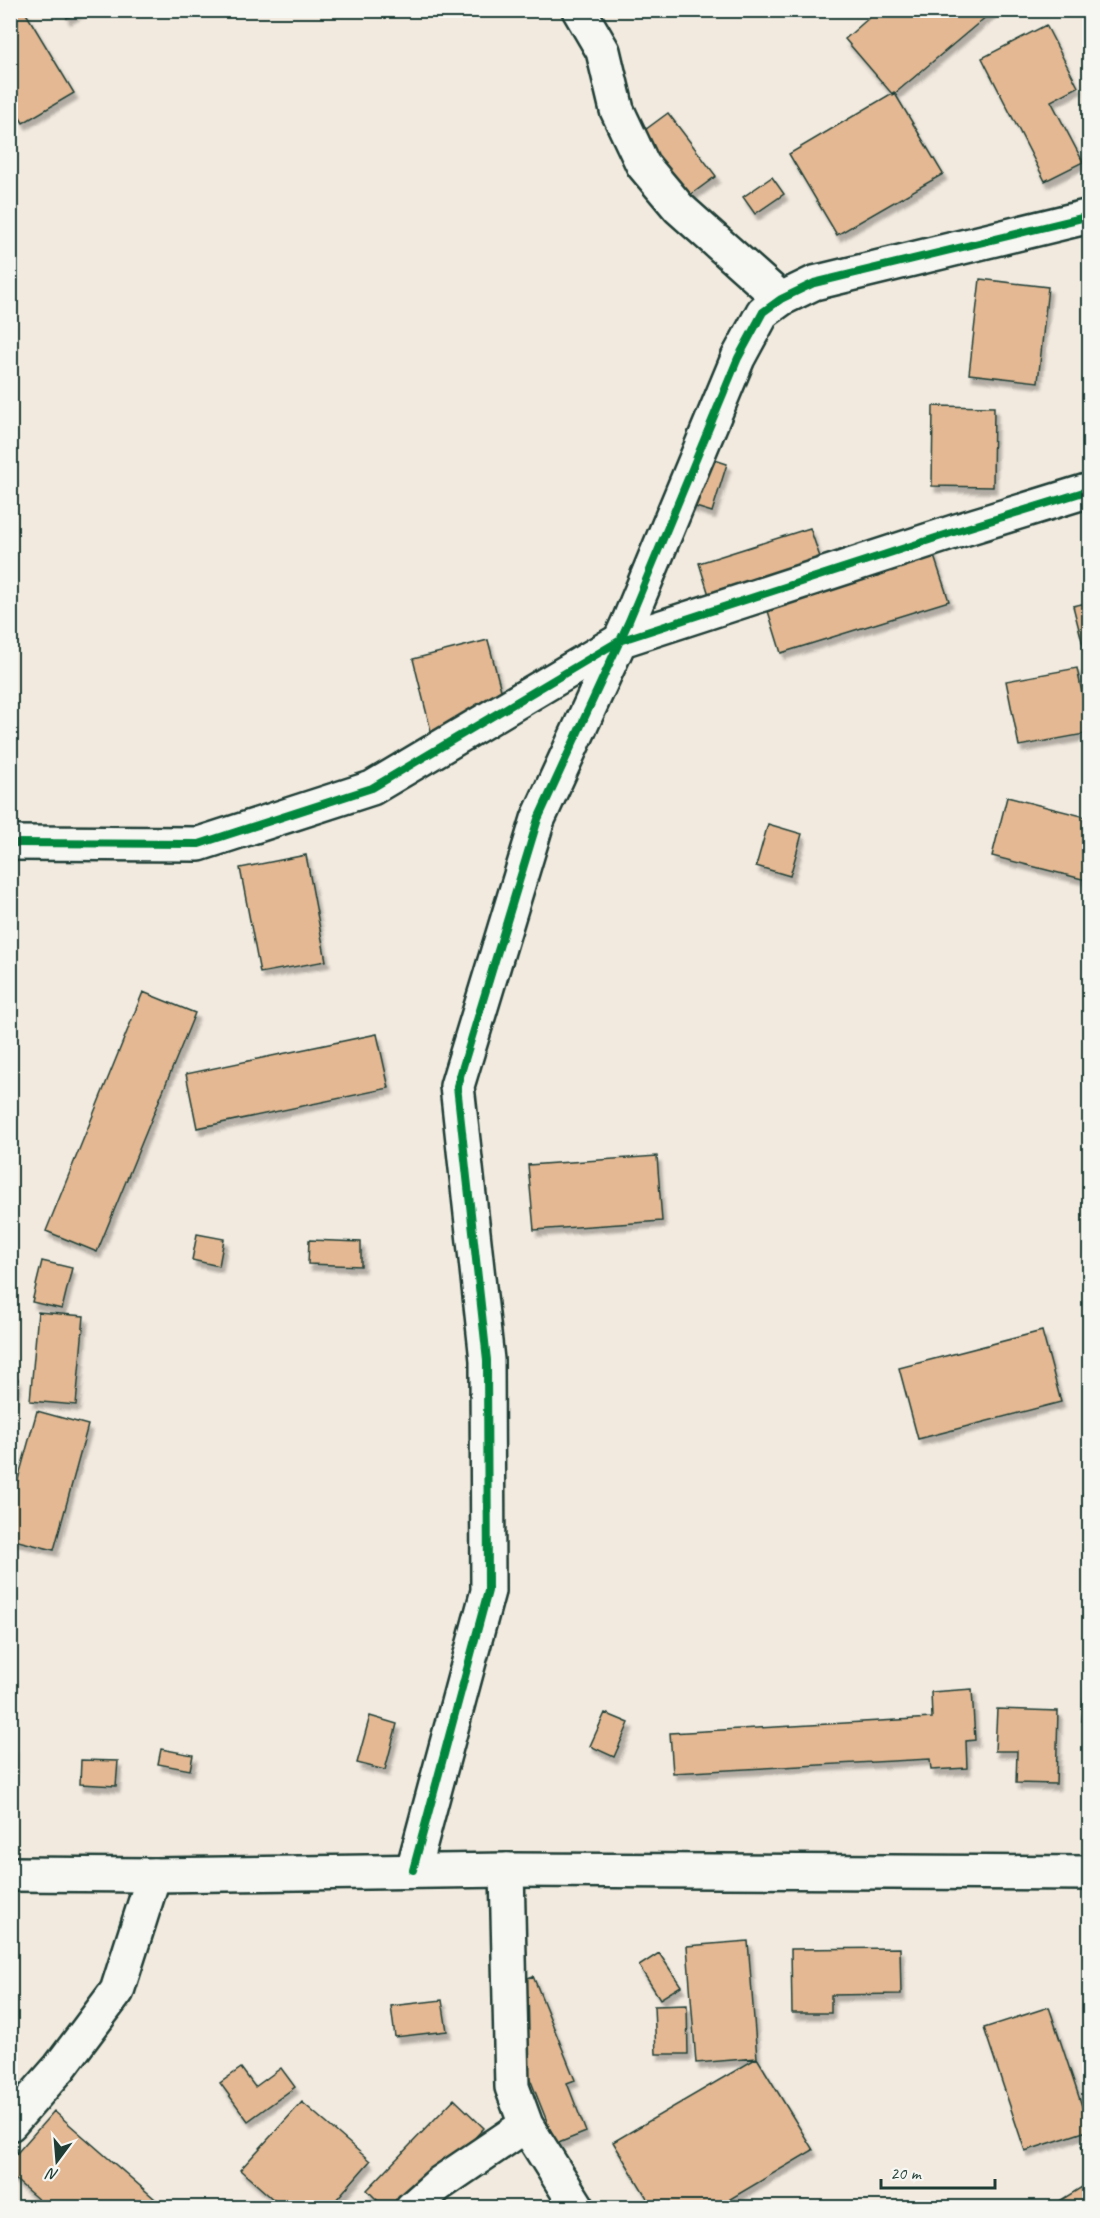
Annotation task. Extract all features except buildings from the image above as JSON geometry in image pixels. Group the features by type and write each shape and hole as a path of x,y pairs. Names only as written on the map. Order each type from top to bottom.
{"street":[{"path":"579,10 603,51 617,110 643,165 679,207 781,299"},
{"path":"413,1870 488,1591 487,1360 457,1086 538,819 629,621 738,358 763,312 781,299 814,283 1089,216"},
{"path":"10,843 199,844 372,788 618,641 1089,490"},
{"path":"10,1874 154,1875 413,1870 1089,1873"},
{"path":"507,1870 512,2087 526,2125 578,2208"},
{"path":"10,2124 60,2067 117,1991 154,1875"},
{"path":"412,2208 439,2184 526,2125"}],"cycle path":[{"path":"413,1870 488,1591 487,1360 457,1086 538,819 629,621 738,358 763,312 781,299 814,283 1090,216"},
{"path":"10,843 199,844 372,788 619,641 1090,490"}]}
